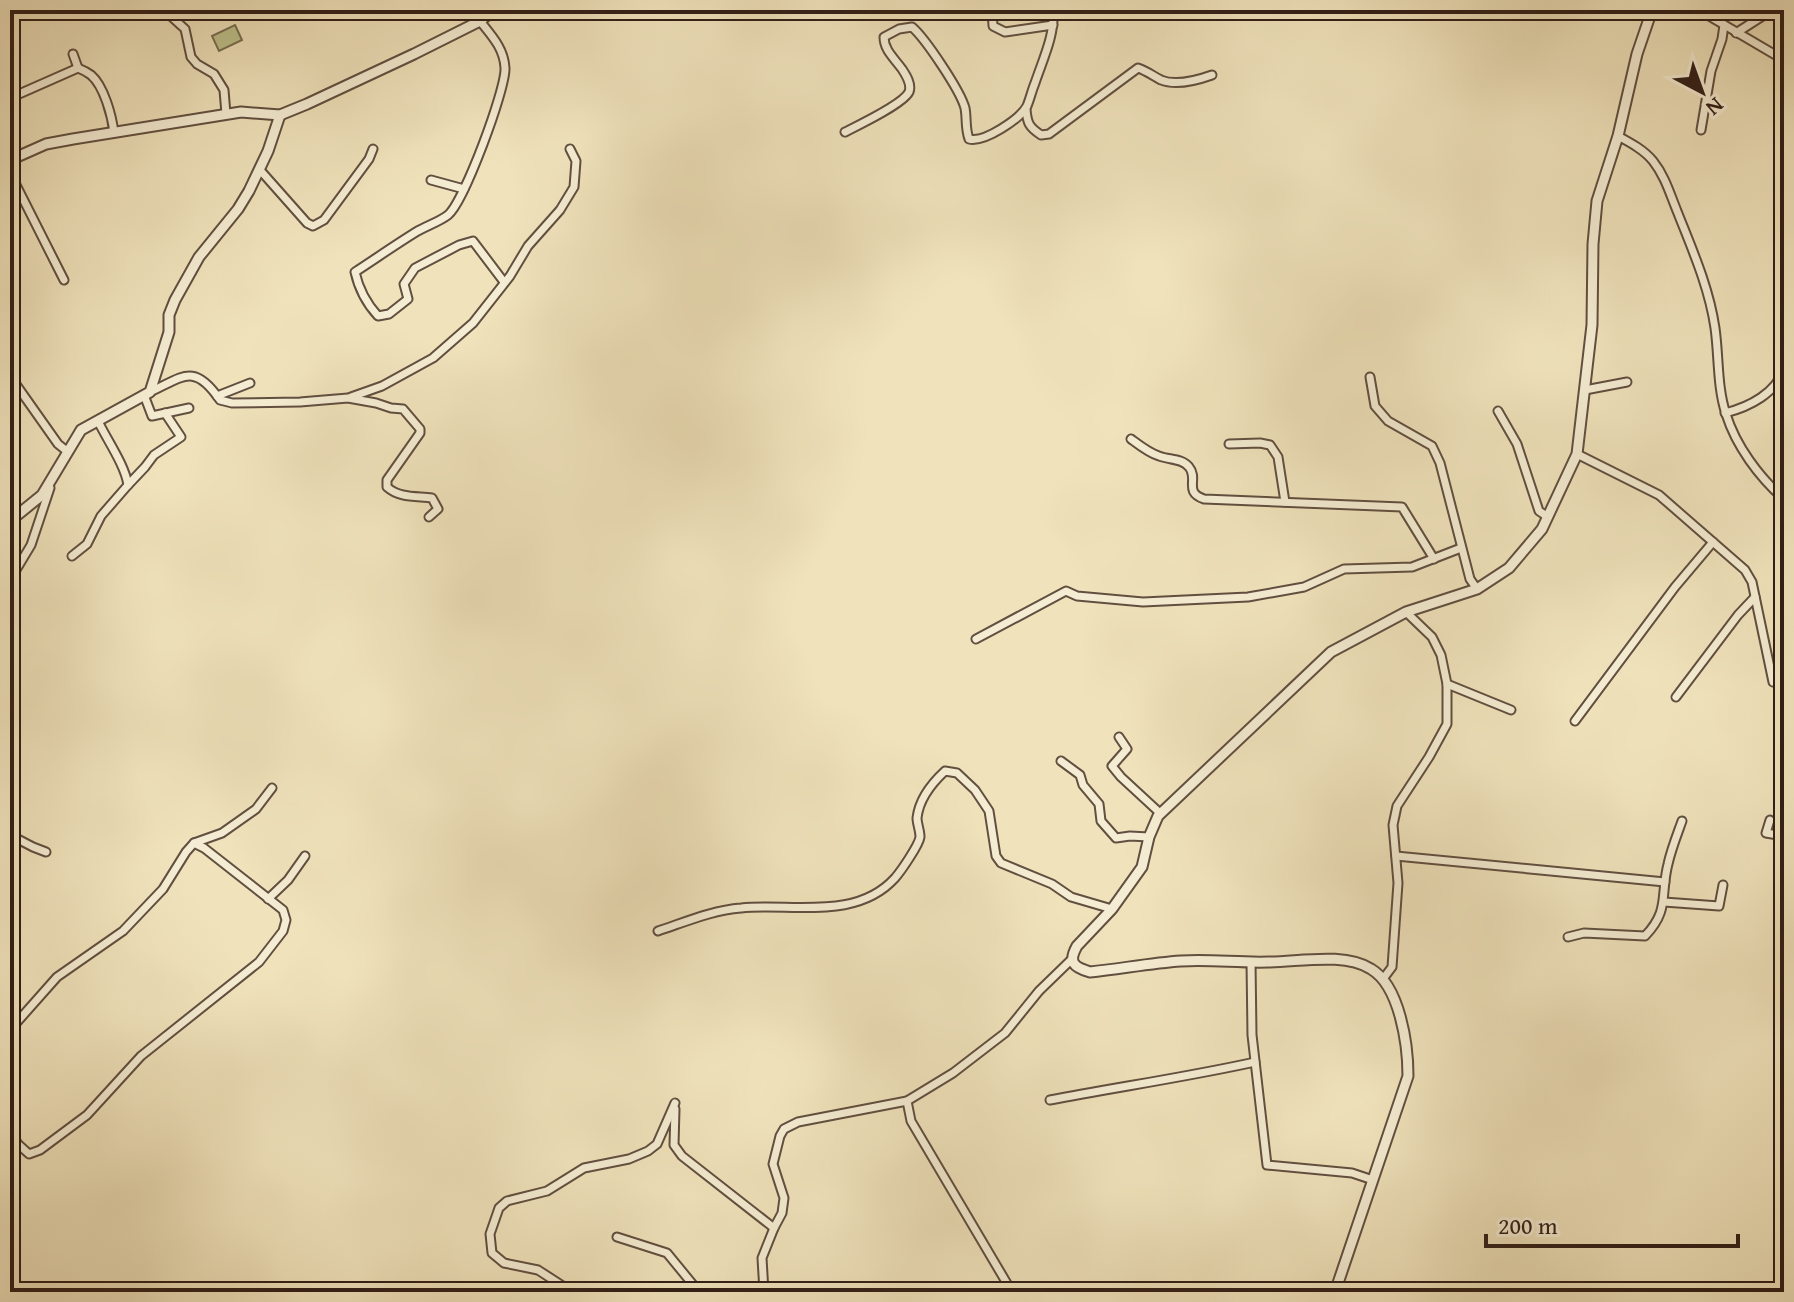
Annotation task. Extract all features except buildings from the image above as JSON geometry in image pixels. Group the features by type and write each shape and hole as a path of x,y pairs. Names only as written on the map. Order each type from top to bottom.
{"street":[{"path":"164,10 185,29 191,57 214,74 224,90 226,114"},
{"path":"10,160 46,144 226,114 280,115 480,21 494,10"},
{"path":"992,10 993,26 1005,32 1053,25"},
{"path":"1053,10 1053,25 1026,109 1028,124 1041,135 1049,134 1138,68 1164,81 1199,80 1212,75"},
{"path":"764,1292 762,1258 782,1213 784,1198 773,1164 784,1129 798,1122 907,1101 953,1073 1005,1033 1039,991 1072,959 1077,946 1112,909 1142,867 1149,837 1160,813 1331,652 1406,612 1477,589 1509,568 1542,529 1577,454 1592,325 1597,201 1652,10"},
{"path":"1699,10 1784,60"},
{"path":"1736,33 1772,10"},
{"path":"480,21 501,49 505,68 503,87 464,189 449,214 355,272 359,289 378,316 389,314 408,299 404,284 415,268 473,241 504,282"},
{"path":"1701,130 1711,71 1724,25"},
{"path":"845,132 901,102 909,92 910,84 884,46 884,37 899,29 912,27 921,34 965,108 965,129 969,139 977,141 991,135 1026,109"},
{"path":"73,54 78,68 92,75 103,95 112,117 114,133"},
{"path":"10,98 78,68"},
{"path":"189,408 152,416 147,393 169,332 169,315 199,257 238,209 260,170 280,115"},
{"path":"1618,136 1642,151 1659,170 1709,298 1725,413 1748,458 1769,486 1784,499"},
{"path":"260,170 313,226 324,220 373,149"},
{"path":"10,521 42,495 81,430 185,375 197,376 220,400 232,403 300,402 348,398 382,386 433,358 473,323 510,276 528,246 560,210 574,187 576,161 570,149"},
{"path":"10,173 64,280"},
{"path":"431,180 464,189"},
{"path":"1725,413 1744,408 1774,387 1784,368"},
{"path":"10,376 58,444 68,452"},
{"path":"1370,377 1375,406 1388,421 1432,446 1440,463 1470,579 1477,589"},
{"path":"1585,390 1627,382"},
{"path":"217,396 250,383"},
{"path":"348,398 403,409 420,429 387,480 387,487 402,496 432,498 438,509 429,517"},
{"path":"1498,411 1517,444 1539,511 1548,517"},
{"path":"72,556 87,544 101,516 154,455 181,437 165,413"},
{"path":"98,421 125,470 128,485"},
{"path":"1131,439 1158,456 1180,460 1188,465 1193,474 1193,491 1204,499 1402,507 1434,559"},
{"path":"1229,444 1270,445 1278,457 1285,502"},
{"path":"1577,454 1659,495 1745,570 1752,582 1773,682"},
{"path":"10,580 31,545 53,478"},
{"path":"1575,721 1675,587 1713,542"},
{"path":"976,639 1066,591 1077,596 1143,602 1248,597 1304,587 1344,569 1412,567 1461,548"},
{"path":"1676,697 1755,597"},
{"path":"1383,979 1392,967 1398,883 1393,825 1397,806 1447,724 1447,684 1441,655 1432,637 1406,612"},
{"path":"1447,684 1511,710"},
{"path":"1119,737 1127,749 1112,766 1160,813"},
{"path":"1061,761 1080,775 1083,785 1099,804 1101,821 1116,838 1149,837"},
{"path":"658,931 701,916 741,908 843,905 872,896 894,879 912,853 920,839 917,820 920,804 945,771 957,773 975,790 989,811 996,856 1001,863 1052,884 1071,897 1112,909"},
{"path":"10,1030 57,977 123,931 163,889 194,843 222,833 256,809 272,788"},
{"path":"1770,820 1766,833 1784,836"},
{"path":"1568,937 1584,933 1645,936 1652,929 1664,902 1668,864 1682,821"},
{"path":"10,835 46,852"},
{"path":"10,1132 29,1154 40,1150 87,1115 141,1056 259,962 283,931 286,920 283,910 194,843"},
{"path":"268,899 288,880 305,856"},
{"path":"1396,856 1665,882"},
{"path":"1664,902 1719,906 1723,885"},
{"path":"1072,959 1079,969 1090,972 1183,961 1348,960 1373,969 1383,979 1392,994 1401,1022 1408,1054 1408,1076 1335,1292"},
{"path":"1251,962 1252,1035 1267,1165 1352,1173 1373,1180"},
{"path":"1050,1100 1255,1062"},
{"path":"907,1101 911,1121 1012,1292"},
{"path":"572,1292 538,1270 504,1263 492,1253 490,1234 499,1208 507,1201 547,1191 584,1168 629,1159 648,1151 657,1144 675,1103 674,1145 682,1156 774,1228"},
{"path":"617,1237 667,1253 699,1292"}],"green space":[{"path":"235,25 242,40 219,51 212,36"}]}
